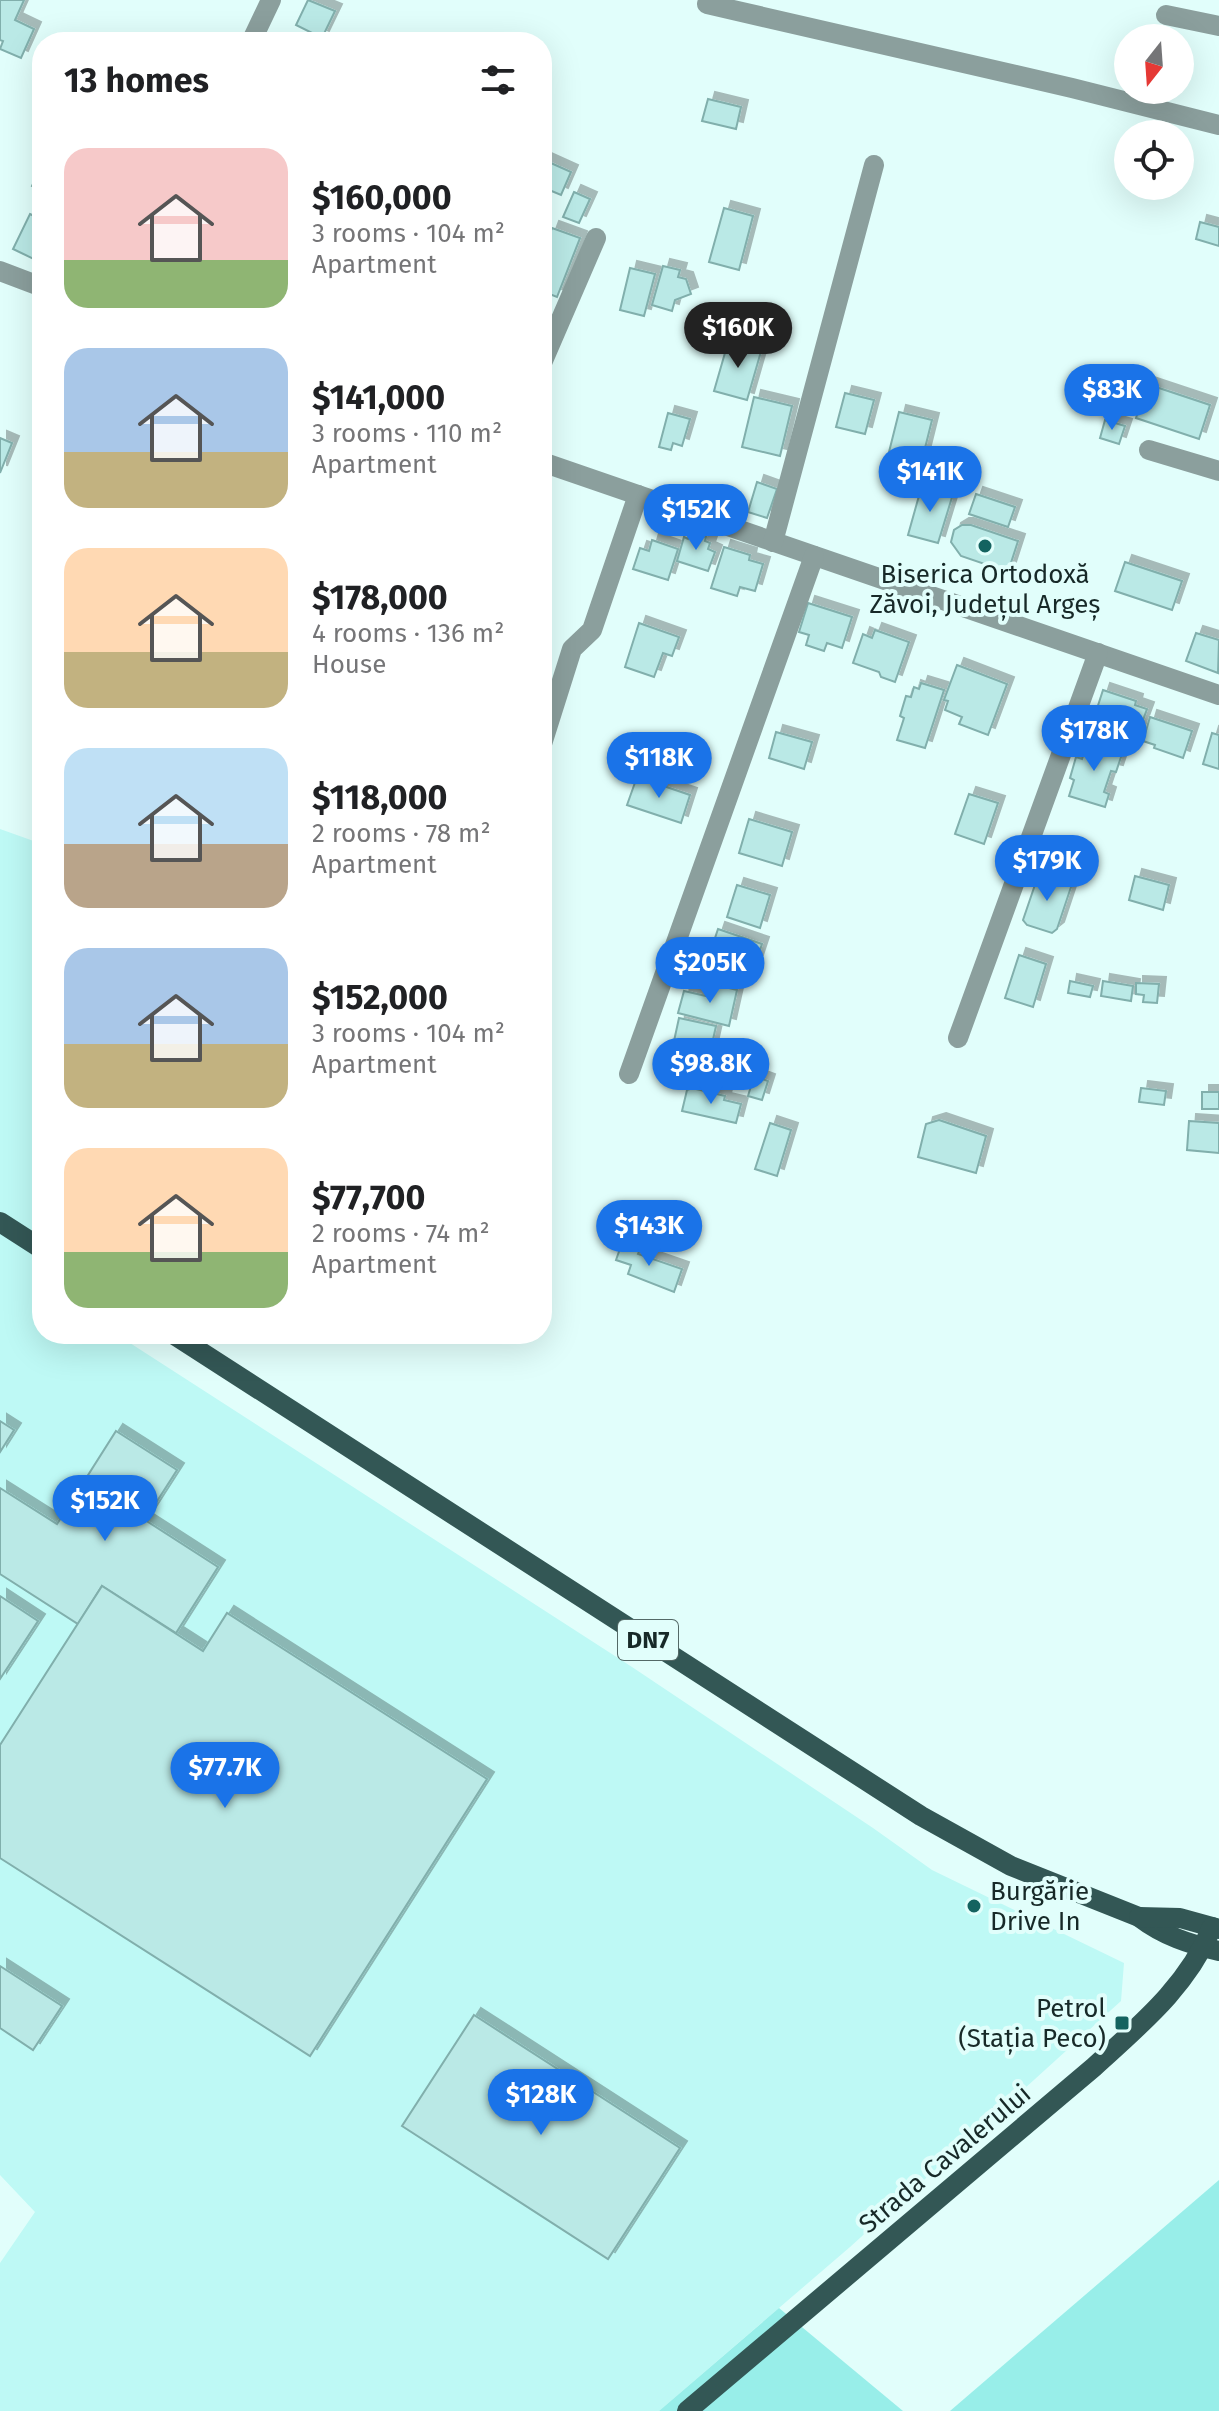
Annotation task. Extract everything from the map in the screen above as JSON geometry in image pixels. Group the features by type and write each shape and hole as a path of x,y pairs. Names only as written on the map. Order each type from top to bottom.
{"main road":[{"path":"0,1222 32,1243"},
{"name":"DN7","path":"189,1344 921,1816 1011,1866 1139,1917 1176,1940 1211,1950"},
{"name":"DN7","path":"1139,1917 1180,1918 1215,1928"},
{"name":"Strada Cavalerului","path":"687,2411 1094,2067 1177,1988 1211,1950 1215,1928"}],"street":[{"path":"256,32 271,0"},
{"path":"707,4 1219,125"},
{"path":"1166,15 1219,26"},
{"path":"773,542 874,165"},
{"path":"552,340 596,238"},
{"path":"0,271 32,283"},
{"path":"1149,450 1219,471"},
{"path":"552,465 1219,695"},
{"path":"552,712 572,649 592,630 638,495"},
{"path":"629,1074 814,556"},
{"path":"958,1038 1098,653"}],"shaded area":[{"path":"0,829 32,840 32,1344 131,1344 632,1667 932,1870 1124,1963 1121,2001 850,2247 659,2411 0,2411 0,2263 35,2212 0,2175"},
{"path":"1219,2180 1219,2411 950,2411"},
{"path":"779,2308 903,2411 659,2411"}],"building":[{"path":"0,0 24,0 15,20 34,29 21,58 0,49 3,41 0,40"},
{"path":"308,0 335,11 325,32 310,32 296,25"},
{"path":"708,99 741,107 736,129 702,121"},
{"path":"552,163 571,172 561,195 552,191"},
{"path":"574,192 590,199 579,223 563,217"},
{"path":"724,208 753,216 739,270 709,262"},
{"path":"30,214 32,215 32,258 13,249"},
{"path":"1200,222 1219,227 1219,246 1196,239"},
{"path":"552,228 580,238 557,297 552,295"},
{"path":"663,266 680,270 678,277 686,279 691,294 675,300 672,311 652,305"},
{"path":"630,268 655,274 644,316 620,310"},
{"path":"729,339 762,348 747,400 714,391"},
{"path":"1147,384 1210,405 1199,439 1136,418"},
{"path":"845,393 874,400 865,434 836,427"},
{"path":"754,397 792,406 780,456 742,447"},
{"path":"899,412 932,420 924,452 917,453 911,479 884,472"},
{"path":"668,413 690,419 682,446 673,443 671,450 659,447"},
{"path":"1105,420 1125,426 1119,444 1100,438"},
{"path":"0,438 12,443 0,473"},
{"path":"757,482 777,489 767,518 748,512"},
{"path":"922,485 953,494 938,543 908,535"},
{"path":"976,494 1015,507 1008,527 969,514"},
{"name":"Biserica Ortodoxă Zăvoi, Județul Argeș","path":"962,525 971,525 1018,541 1008,572 961,556 951,542 954,530"},
{"path":"691,532 706,537 705,541 710,543 708,549 715,552 708,571 677,561 684,537 688,539"},
{"path":"652,540 678,549 668,580 633,569 640,548 649,551"},
{"path":"724,547 750,555 749,560 763,564 755,591 740,587 737,596 711,588"},
{"path":"1125,562 1182,581 1172,610 1115,591"},
{"path":"808,603 852,617 842,648 827,643 824,651 806,645 809,635 799,632"},
{"path":"639,623 679,637 672,656 663,653 654,677 625,667"},
{"path":"875,630 909,642 895,682 881,677 879,672 853,663 863,634 872,638"},
{"path":"1196,633 1219,640 1218,673 1186,661"},
{"path":"957,665 1007,684 988,735 959,724 962,717 945,710 948,701 944,700"},
{"path":"921,683 944,690 925,748 897,740 904,718 900,716 906,696 911,697 914,687 919,689"},
{"path":"1103,690 1136,701 1135,705 1147,709 1136,739 1092,724"},
{"path":"1150,717 1192,731 1183,758 1143,741"},
{"path":"776,732 812,742 804,769 769,758"},
{"path":"1212,733 1219,735 1219,769 1203,764"},
{"path":"1088,740 1123,751 1116,772 1111,771 1104,792 1109,794 1105,807 1069,796 1076,757 1082,759"},
{"path":"637,777 690,795 681,823 627,805"},
{"path":"969,794 998,803 984,844 955,834"},
{"path":"749,819 792,832 782,866 739,853"},
{"path":"1039,873 1072,884 1057,929 1052,933 1027,925 1023,920"},
{"path":"1135,876 1169,885 1163,910 1129,900"},
{"path":"737,885 770,895 760,928 727,917"},
{"path":"718,929 762,944 756,962 751,960 745,977 716,967 720,956 710,953"},
{"path":"1019,955 1046,964 1033,1007 1005,998"},
{"path":"1070,981 1093,986 1090,997 1068,993"},
{"path":"1103,981 1133,986 1131,1001 1101,996"},
{"path":"709,983 737,990 729,1026 678,1013 684,991 706,996"},
{"path":"1136,983 1159,984 1157,1003 1143,1002 1144,995 1136,994"},
{"path":"679,1018 716,1026 708,1062 676,1055 679,1042 674,1041"},
{"path":"720,1055 736,1058 734,1071 717,1068"},
{"path":"754,1076 768,1081 762,1100 748,1096"},
{"path":"692,1088 725,1096 724,1100 741,1104 736,1123 682,1111 687,1090"},
{"path":"1141,1088 1166,1091 1164,1105 1139,1102"},
{"path":"1202,1092 1219,1092 1219,1109 1202,1109"},
{"path":"939,1120 986,1136 976,1173 918,1157 926,1124"},
{"path":"1189,1121 1219,1123 1219,1153 1187,1150"},
{"path":"770,1123 791,1130 777,1176 755,1169"},
{"path":"666,1211 674,1214 677,1222 674,1230 666,1233 658,1230 655,1222 658,1214"},
{"path":"622,1243 640,1249 638,1254 682,1269 674,1292 628,1274 631,1265 616,1260"},
{"path":"0,1421 14,1430 0,1452"},
{"path":"116,1431 177,1470 145,1520 218,1567 176,1633 102,1586 78,1624 0,1574 0,1488 57,1524"},
{"path":"102,1586 203,1651 227,1613 487,1779 310,2056 0,1858 0,1745"},
{"path":"0,1596 38,1621 0,1679"},
{"path":"0,1966 62,2006 33,2050 0,2028"},
{"path":"474,2015 680,2148 608,2259 402,2126"}],"place":[{"name":"Biserica Ortodoxă Zăvoi, Județul Argeș","path":"985,546"},
{"name":"Burgărie Drive In","path":"974,1906"},
{"name":"Petrol (Stația Peco)","path":"1122,2023"}]}
